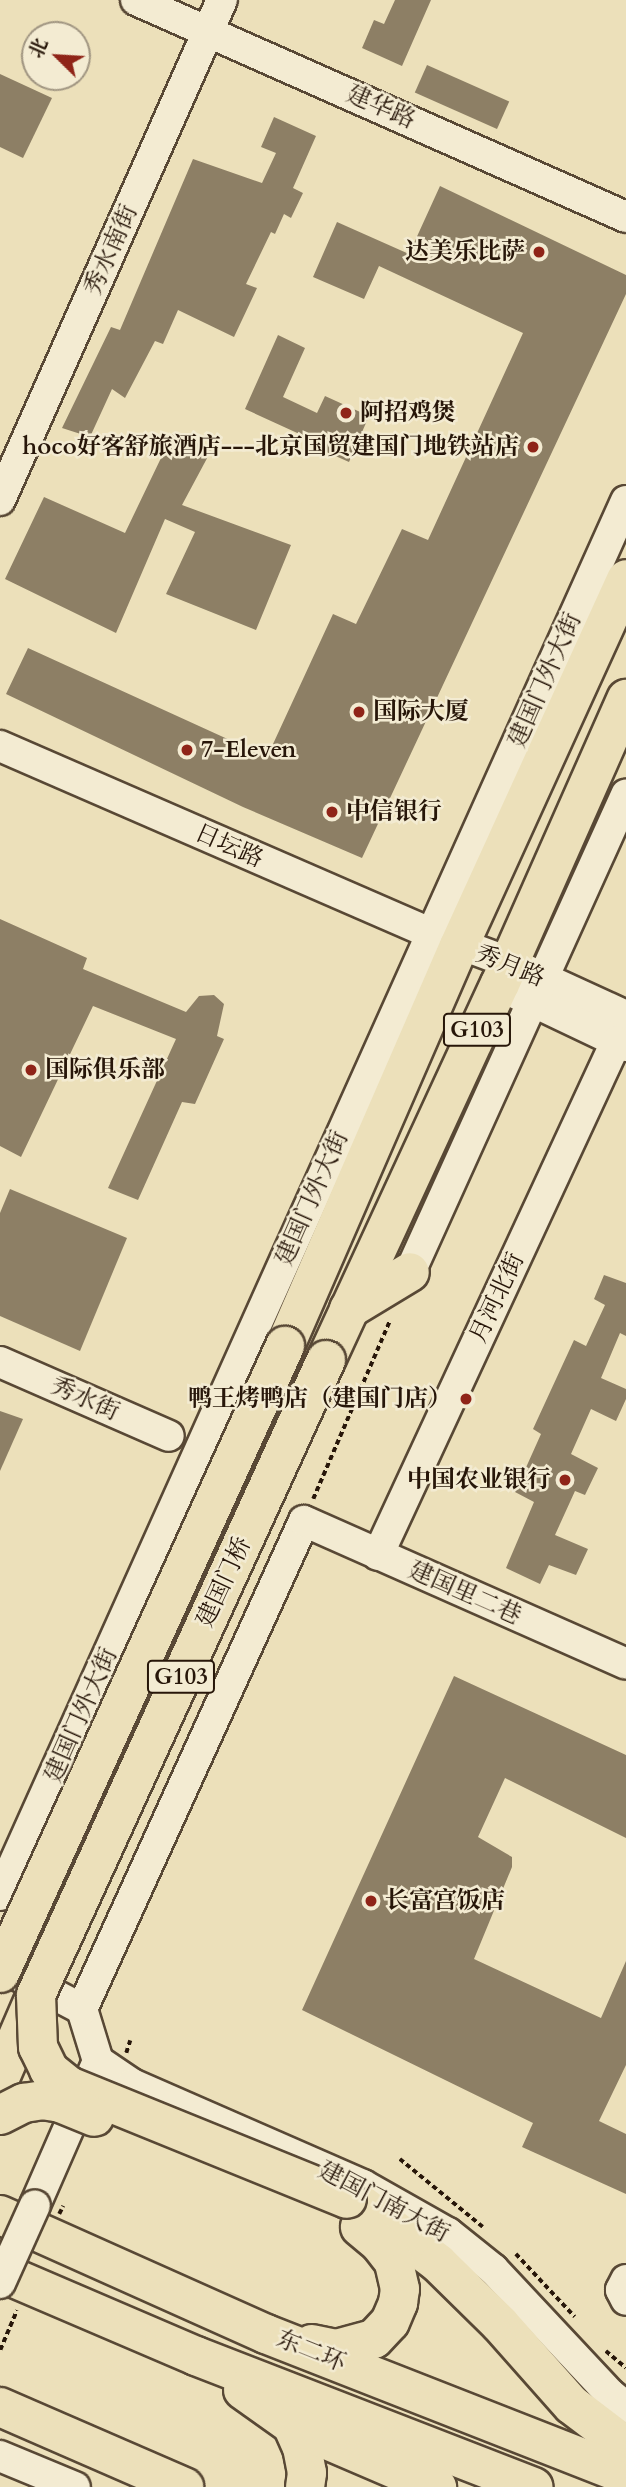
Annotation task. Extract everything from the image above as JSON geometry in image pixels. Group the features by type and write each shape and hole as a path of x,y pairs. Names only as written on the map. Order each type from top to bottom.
{"highway":[{"name":"建国门外大街","path":"285,1346 445,939 626,579"},
{"name":"G103","path":"349,1308 520,981 626,699"},
{"path":"349,1308 410,1272"},
{"name":"建国门桥","path":"0,2078 349,1308"},
{"name":"建国门桥","path":"0,1973 285,1346"},
{"path":"36,1995 38,2047 50,2070 69,2086 343,2208 379,2243 398,2270 398,2303 390,2322 374,2339 336,2349 266,2334"},
{"path":"0,2115 24,2103 42,2101 60,2104 343,2208 363,2206 438,2263 500,2324 572,2405 626,2446"},
{"name":"东二环","path":"18,2210 266,2334 626,2475"},
{"name":"东二环","path":"7,2285 533,2487"},
{"path":"196,2356 292,2425 437,2487"},
{"path":"0,2407 184,2487"},
{"path":"0,2425 146,2487"},
{"path":"292,2425 302,2447 307,2473 305,2487"}],"street":[{"name":"建华路","path":"136,0 209,30 626,217"},
{"name":"秀水南街","path":"0,500 222,0"},
{"name":"建国门外大街","path":"0,1895 445,939 626,501"},
{"name":"日坛路","path":"0,746 445,939"},
{"path":"410,1272 520,981 626,795"},
{"name":"秀月路","path":"445,939 623,1035"},
{"name":"月河北街","path":"378,1555 623,1035"},
{"name":"秀水街","path":"0,1362 169,1436"},
{"path":"7,2285 18,2210 98,2061 82,2009 304,1521"},
{"name":"建国里二巷","path":"304,1521 626,1664"},
{"path":"0,1947 62,1981 99,1974"},
{"path":"0,1966 82,2009"},
{"name":"建国门南大街","path":"98,2061 132,2084 363,2185 448,2233 493,2269 610,2394 626,2407"},
{"path":"0,2456 75,2487"}],"path":[{"path":"304,1521 410,1272"},
{"path":"0,2350 7,2285"}],"building":[{"path":"395,0 431,0 402,66 362,48 374,20 384,24"},
{"path":"427,65 509,102 497,129 415,92"},
{"path":"0,74 21,84 21,91 37,91 52,98 23,158 0,147"},
{"path":"274,117 316,136 293,188 303,193 291,218 284,214 275,234 271,232 246,284 257,288 234,337 178,310 163,344 155,341 125,398 112,389 90,437 62,428 111,327 120,330 193,159 262,183 276,153 261,147"},
{"path":"440,186 626,275 626,294 362,858 243,807 6,694 28,648 267,757 333,614 356,624 402,529 428,540 523,333 379,266 364,299 313,277 337,222 409,254"},
{"path":"278,335 305,348 283,397 317,413 325,396 369,416 349,462 304,442 306,437 245,409"},
{"path":"173,433 212,449 182,505 291,545 256,630 166,594 195,532 165,519 116,633 5,579 44,497 125,533"},
{"name":"国际俱乐部","path":"0,919 87,958 83,969 186,1012 199,996 214,995 224,1004 217,1036 224,1039 195,1104 182,1102 138,1200 108,1188 176,1039 93,1006 21,1157 0,1146"},
{"path":"10,1189 127,1238 80,1351 0,1316 0,1213"},
{"path":"604,1275 626,1283 626,1336 620,1333 601,1378 626,1389 626,1399 616,1421 591,1409 571,1454 598,1468 585,1495 575,1491 555,1535 588,1549 576,1575 549,1565 540,1584 506,1568 534,1502 515,1492 541,1434 533,1429 574,1340 586,1346 605,1305 594,1299"},
{"path":"0,1411 23,1419 0,1471"},
{"name":"长富宫饭店","path":"454,1676 626,1755 626,1838 505,1778 478,1837 512,1857 512,1867 474,1959 601,2018 626,1961 626,2065 599,2121 626,2134 626,2194 522,2147 533,2123 302,2010"}],"place":[{"name":"达美乐比萨","path":"539,252"},
{"name":"阿招鸡煲","path":"346,413"},
{"name":"hoco好客舒旅酒店---北京国贸建国门地铁站店","path":"533,447"},
{"name":"国际大厦","path":"359,712"},
{"name":"7-Eleven","path":"187,750"},
{"name":"中信银行","path":"332,812"},
{"name":"国际俱乐部","path":"31,1070"},
{"name":"鸭王烤鸭店（建国门店）","path":"466,1399"},
{"name":"中国农业银行","path":"565,1480"},
{"name":"长富宫饭店","path":"371,1901"}]}
